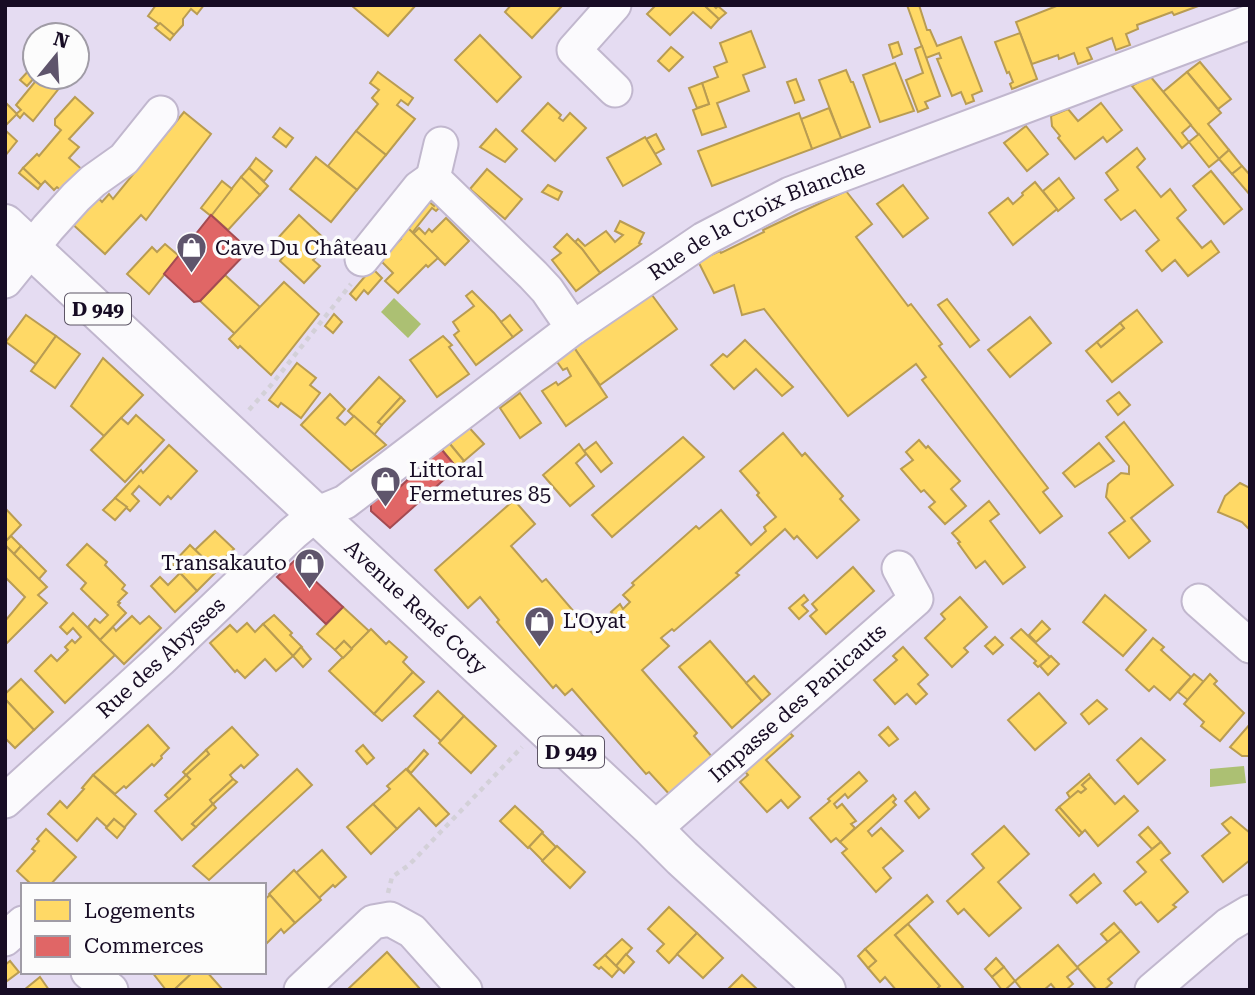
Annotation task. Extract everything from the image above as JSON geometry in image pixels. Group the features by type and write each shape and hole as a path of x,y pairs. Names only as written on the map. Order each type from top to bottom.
{"main road":[{"name":"Avenue René Coty","path":"19,236 825,990"}],"street":[{"path":"614,5 574,50 615,90"},
{"name":"Rue de la Croix Blanche","path":"316,514 345,502 573,328 704,239 790,194 1250,22"},
{"path":"5,281 19,236 48,228 93,181 124,159 161,113"},
{"path":"362,259 419,188 433,177 441,144"},
{"path":"433,177 547,290 573,328"},
{"name":"Rue des Abysses","path":"5,801 316,514"},
{"name":"Impasse des Panicauts","path":"655,831 916,599 899,568"},
{"path":"1199,601 1250,646"},
{"path":"5,910 21,922"},
{"path":"1152,990 1228,925 1250,912"},
{"path":"302,990 373,922 390,919 411,931 465,990"},
{"path":"5,939 21,926"},
{"path":"91,974 111,990"}],"path":[{"path":"246,414 355,279 362,259"},
{"path":"382,920 392,877 409,865 527,741"}],"shaded area":[{"path":"394,298 421,324 408,338 381,312"},
{"path":"1244,766 1246,783 1210,787 1210,769"}],"building: Logements":[{"path":"156,5 204,5 197,14 191,9 174,35 148,16"},
{"path":"353,5 416,5 388,36 352,6"},
{"path":"511,5 563,5 532,38 505,12"},
{"path":"656,5 704,5 719,19 711,28 693,12 670,35 647,14"},
{"path":"704,5 713,5 716,8 718,6 726,13 719,19"},
{"path":"907,5 919,5 927,30 930,30 937,46 961,37 982,91 972,95 974,101 966,104 961,92 952,96 937,59 941,58 939,53 926,58"},
{"path":"1059,5 1201,5 1137,25 1138,29 1126,34 1130,45 1116,50 1112,38 1087,48 1092,59 1078,64 1074,53 1059,59 1058,55 1032,64 1016,22"},
{"path":"160,23 174,35 170,40 155,28"},
{"path":"751,31 765,67 743,75 749,91 717,103 726,127 702,135 693,110 709,104 702,83 718,77 714,67 727,62 720,43"},
{"path":"1020,33 1037,79 1012,89 1010,84 1013,82 995,42"},
{"path":"480,35 521,77 497,102 455,60"},
{"path":"898,42 902,54 893,58 889,45"},
{"path":"922,46 940,96 925,102 928,108 918,112 906,80 923,73 915,49"},
{"path":"671,47 683,57 669,71 658,61"},
{"path":"1200,62 1231,99 1218,109 1187,72"},
{"path":"895,63 914,111 880,122 863,75"},
{"path":"846,70 870,127 841,138 819,80"},
{"path":"378,72 413,98 408,105 401,100 397,105 415,119 386,155 356,131 378,104 372,98 379,90 370,83"},
{"path":"1187,72 1221,113 1208,124 1229,150 1219,159 1163,92"},
{"path":"1150,76 1191,125 1182,133 1189,142 1182,148 1132,86"},
{"path":"796,79 804,100 795,103 787,82"},
{"path":"702,83 709,104 697,108 689,88"},
{"path":"28,91 57,91 33,121 24,113 20,118 16,114 21,110 16,105"},
{"path":"75,97 93,113 69,139 79,147 69,158 85,172 66,195 57,187 54,190 45,181 41,185 23,168 37,154 39,156 61,130 55,125 55,119"},
{"path":"5,102 17,114 5,126"},
{"path":"548,103 561,115 559,118 563,121 570,113 586,128 555,161 522,131"},
{"path":"1101,103 1122,130 1107,142 1103,137 1075,159 1058,138 1060,136 1052,126 1051,116 1068,109 1078,121"},
{"path":"829,108 841,138 812,149 801,119"},
{"path":"184,112 211,134 146,220 141,215 105,254 68,220 94,193 102,202 109,194 113,199"},
{"path":"799,113 812,149 712,186 698,151"},
{"path":"1026,126 1048,154 1027,171 1004,143"},
{"path":"280,128 293,138 286,147 273,137"},
{"path":"496,129 517,149 505,162 480,147"},
{"path":"5,130 17,141 5,156"},
{"path":"356,131 386,155 357,190 328,166"},
{"path":"656,134 664,149 655,154 646,139"},
{"path":"1199,134 1219,159 1209,167 1189,142"},
{"path":"645,137 661,164 623,186 607,158"},
{"path":"1137,148 1145,159 1137,167 1161,197 1170,189 1186,210 1177,218 1202,248 1211,241 1219,252 1188,276 1175,260 1162,271 1146,251 1159,240 1135,210 1121,220 1105,200 1118,190 1106,173"},
{"path":"1229,150 1242,166 1232,174 1219,159"},
{"path":"316,157 357,190 331,222 290,189"},
{"path":"256,158 272,171 264,181 249,168"},
{"path":"1242,166 1250,175 1250,195 1232,174"},
{"path":"23,168 41,185 38,189 19,173"},
{"path":"249,168 268,186 260,195 241,177"},
{"path":"487,169 522,199 505,219 470,189"},
{"path":"1211,171 1242,209 1224,224 1193,186"},
{"path":"241,177 260,195 228,230 211,215"},
{"path":"1059,178 1074,198 1058,211 1043,191"},
{"path":"222,181 232,189 211,216 201,208"},
{"path":"1035,182 1057,209 1013,245 989,213 1008,198 1013,204"},
{"path":"548,185 562,192 558,200 542,192"},
{"path":"903,185 928,218 903,237 877,204"},
{"path":"846,191 872,224 856,237 908,306 911,304 942,344 939,346 1048,488 1043,492 1062,516 1040,533 922,380 926,377 916,364 848,416 764,309 742,315 734,285 714,293 698,261 720,251 721,253"},
{"path":"427,200 439,208 436,211 432,208 412,233 406,226"},
{"path":"299,215 329,243 313,260 320,266 304,283 280,261 288,247 278,238"},
{"path":"446,218 469,241 445,265 413,234 419,228 425,234 429,229 432,232"},
{"path":"620,221 644,233 639,243 641,244 600,273 575,242 578,239 585,246 606,231 615,242 623,235 615,231"},
{"path":"406,226 438,258 428,267 426,265 398,293 385,281 393,273 380,260 401,239 398,236"},
{"path":"567,234 600,273 576,291 552,260 561,253 554,247"},
{"path":"165,244 179,256 149,294 127,274 152,247 157,252"},
{"path":"372,268 382,278 368,294 364,290 356,300 350,294"},
{"path":"225,275 260,307 235,334 200,301"},
{"path":"284,282 319,314 271,375 229,339"},
{"path":"472,291 513,337 476,365 454,335 459,331 453,322 474,306 466,296"},
{"path":"649,291 677,329 600,385 573,346"},
{"path":"947,299 979,340 970,347 938,305"},
{"path":"1137,310 1162,342 1112,382 1086,351 1097,342 1101,347 1124,328 1120,323"},
{"path":"334,314 342,322 333,333 325,326"},
{"path":"26,315 56,336 36,364 6,342"},
{"path":"510,315 522,330 513,337 501,322"},
{"path":"1030,317 1051,343 1010,377 988,350"},
{"path":"1120,323 1124,328 1101,347 1097,342"},
{"path":"56,336 80,354 55,388 31,371"},
{"path":"443,336 452,345 449,347 469,374 437,397 410,360"},
{"path":"745,340 793,387 782,396 756,369 734,389 711,365 723,354 727,357"},
{"path":"573,346 607,397 566,426 542,391 571,376 567,368 563,370 555,359"},
{"path":"103,358 143,395 104,436 71,406"},
{"path":"297,363 316,378 310,385 320,393 301,418 281,403 278,407 269,400"},
{"path":"379,377 401,397 378,422 382,425 374,435 348,411"},
{"path":"1119,392 1130,405 1118,415 1107,401"},
{"path":"520,393 541,423 520,438 500,408"},
{"path":"330,394 345,409 337,418 345,425 354,416 386,445 351,471 301,425"},
{"path":"401,397 405,401 382,425 378,422"},
{"path":"136,415 164,440 125,482 91,450 121,418 128,424"},
{"path":"1124,422 1173,485 1131,518 1150,541 1129,558 1109,533 1125,521 1106,497 1108,484 1121,473 1129,474 1129,466 1106,437"},
{"path":"465,423 484,444 464,461 445,438"},
{"path":"783,433 802,456 805,453 843,496 840,499 859,520 817,558 797,536 794,539 785,529 736,573 739,575 674,631 672,629 661,638 669,646 642,670 697,733 694,736 713,758 671,796 649,772 646,774 572,689 565,695 556,685 553,688 497,622 499,620 480,597 468,608 435,570 514,500 535,524 511,546 542,582 546,579 593,634 614,615 611,612 620,604 623,609 630,602 623,595 634,585 632,583 696,526 699,529 721,510 751,545 766,531 764,527 776,517 740,471"},
{"path":"683,437 704,457 612,537 592,515"},
{"path":"445,438 464,461 457,468 437,444"},
{"path":"919,440 926,448 928,446 960,481 951,489 966,506 945,524 929,507 935,502 924,490 921,492 901,469 913,460 906,452"},
{"path":"596,442 612,463 601,472 584,451"},
{"path":"1099,443 1114,461 1075,487 1063,473"},
{"path":"579,444 586,454 576,463 594,486 570,506 543,475"},
{"path":"169,445 197,471 171,499 168,496 160,505 139,486 132,494 139,501 130,511 115,498"},
{"path":"1240,483 1250,488 1250,530 1242,522 1218,512 1225,496"},
{"path":"115,498 127,507 115,520 103,510"},
{"path":"989,501 999,514 990,521 1025,567 1003,584 985,561 976,568 952,533"},
{"path":"5,508 21,525 5,542"},
{"path":"215,531 234,549 214,568 195,550"},
{"path":"11,536 21,546 14,554 5,545"},
{"path":"87,544 107,562 105,565 125,585 122,589 127,593 118,602 126,613 100,640 88,627 95,619 100,623 108,615 81,589 86,583 67,565"},
{"path":"5,545 47,587 38,595 47,603 6,644 5,621 25,597 5,577"},
{"path":"190,545 217,571 197,591 172,564"},
{"path":"21,546 46,571 39,579 14,554"},
{"path":"853,567 874,591 826,634 810,616 817,610 812,604"},
{"path":"180,573 197,591 175,612 151,586 160,577 168,585"},
{"path":"804,595 808,600 802,605 808,611 799,619 789,608"},
{"path":"1105,595 1146,630 1123,656 1083,622"},
{"path":"960,597 987,627 964,648 968,652 952,667 925,638 945,619 941,614"},
{"path":"343,607 369,631 352,649 344,641 335,650 317,634"},
{"path":"73,613 115,655 65,703 35,671 51,655 57,661 68,650 65,647 72,640 75,643 81,637 73,628 67,634 60,627"},
{"path":"274,615 302,647 293,656 263,624"},
{"path":"132,616 140,624 149,616 161,628 124,664 100,640 113,627 116,631"},
{"path":"1042,621 1050,629 1036,642 1029,635"},
{"path":"247,623 255,632 263,624 293,656 276,671 265,659 245,678 237,670 235,672 210,643 230,625 237,632"},
{"path":"371,629 386,644 389,641 407,657 403,662 413,672 374,714 329,671"},
{"path":"1021,629 1050,657 1038,667 1034,663 1036,661 1011,638"},
{"path":"995,637 1003,645 993,654 985,646"},
{"path":"1153,638 1164,647 1161,650 1191,677 1170,700 1154,686 1149,691 1126,670"},
{"path":"344,641 352,649 343,658 335,650"},
{"path":"710,641 762,701 732,728 679,667"},
{"path":"301,647 311,659 303,667 293,656"},
{"path":"903,647 928,675 918,684 927,694 916,704 907,694 895,704 874,680 897,660 893,656"},
{"path":"1051,656 1059,664 1048,675 1040,666"},
{"path":"413,672 424,682 382,721 374,714"},
{"path":"1194,674 1204,682 1188,700 1178,692"},
{"path":"1210,674 1217,681 1214,684 1244,713 1220,741 1201,726 1204,722 1184,704"},
{"path":"754,676 770,694 762,701 746,683"},
{"path":"21,679 53,712 34,730 5,699 5,694"},
{"path":"438,691 464,716 441,741 414,716"},
{"path":"1039,693 1066,723 1035,750 1008,720"},
{"path":"5,699 34,730 15,748 5,738"},
{"path":"1097,700 1107,709 1089,724 1081,714"},
{"path":"464,716 496,746 471,773 439,743"},
{"path":"1250,724 1250,756 1242,756 1230,747"},
{"path":"148,725 169,748 154,766 152,764 126,788 124,786 115,794 93,775"},
{"path":"232,727 258,755 244,768 241,765 230,775 233,779 210,800 213,804 192,824 196,827 182,840 155,811 190,779 186,775 209,754 206,750"},
{"path":"888,727 898,739 889,746 879,735"},
{"path":"788,731 793,736 766,760 800,797 788,808 781,800 767,812 740,782 748,775 740,766"},
{"path":"1141,738 1165,760 1138,784 1117,760"},
{"path":"363,745 374,758 367,764 356,751"},
{"path":"206,750 209,754 186,775 183,772"},
{"path":"424,750 428,754 411,773 407,769"},
{"path":"297,769 312,785 209,880 193,866"},
{"path":"406,769 449,814 436,826 419,808 397,829 373,804 390,789 387,786"},
{"path":"859,772 867,781 848,798 845,794 834,804 837,808 842,804 856,821 851,824 855,828 840,842 836,838 831,842 810,818"},
{"path":"1089,774 1091,777 1082,785 1086,789 1081,793 1078,791 1070,798 1067,793"},
{"path":"93,775 136,814 124,828 114,819 107,827 97,818 77,841 48,814 60,801 67,808"},
{"path":"186,775 190,779 169,799 165,795"},
{"path":"1091,777 1115,804 1124,796 1138,811 1098,846 1085,830 1082,833 1059,807 1078,791 1081,793 1086,789 1082,785"},
{"path":"233,779 237,782 213,804 210,800"},
{"path":"915,792 929,809 919,818 905,801"},
{"path":"893,795 896,805 868,831 872,836 881,828 903,851 883,868 891,878 876,892 842,853 847,849 840,842"},
{"path":"213,804 216,808 196,827 192,824"},
{"path":"373,804 397,829 371,854 347,827"},
{"path":"515,806 543,832 528,848 500,821"},
{"path":"1059,807 1082,833 1079,836 1056,810"},
{"path":"1231,817 1250,833 1250,860 1223,882 1202,856 1230,833 1222,824"},
{"path":"114,819 125,828 117,838 106,828"},
{"path":"1004,826 1029,854 998,882 1021,908 989,936 964,909 958,914 947,901 984,868 972,854"},
{"path":"1148,827 1161,842 1152,849 1139,835"},
{"path":"46,829 76,857 52,883 30,883 17,871 35,851 32,849 39,841 37,839"},
{"path":"542,833 556,847 543,861 529,847"},
{"path":"1161,842 1170,853 1161,860 1188,892 1173,905 1176,907 1158,922 1141,902 1136,905 1124,891 1146,872 1137,862"},
{"path":"557,846 585,872 570,888 542,861"},
{"path":"322,850 346,877 319,898 296,873"},
{"path":"294,870 321,900 295,923 269,894"},
{"path":"1094,874 1101,883 1077,903 1070,895"},
{"path":"270,895 295,923 284,933 281,929 267,943 266,942 266,898"},
{"path":"927,895 933,902 895,935 940,986 936,990 896,990 885,977 880,982 868,968 876,961 865,949"},
{"path":"669,907 697,933 669,963 657,951 664,944 648,929"},
{"path":"1114,923 1121,931 1108,942 1101,934"},
{"path":"908,924 963,987 960,990 936,990 940,986 895,935"},
{"path":"1121,931 1139,952 1108,979 1112,983 1104,990 1097,990 1077,967"},
{"path":"697,933 723,958 703,978 677,954"},
{"path":"622,939 632,948 616,966 605,955"},
{"path":"1058,945 1078,968 1067,977 1073,984 1066,990 1056,990 1051,984 1044,990 1022,990 1015,981"},
{"path":"865,949 876,961 868,968 858,956"},
{"path":"387,952 421,990 347,990"},
{"path":"626,954 634,962 624,973 616,966"},
{"path":"605,955 619,969 612,977 601,967 599,969 594,965"},
{"path":"996,958 1004,967 992,977 985,969"},
{"path":"10,961 19,972 7,981 5,965"},
{"path":"1004,967 1015,981 1002,990 992,977"},
{"path":"154,974 191,974 174,990 166,990"},
{"path":"191,974 209,974 223,990 174,990"},
{"path":"742,975 758,990 727,990"},
{"path":"40,977 49,990 24,990"}],"building: Commerces":[{"path":"211,215 249,250 200,301 194,302 164,274"},
{"path":"437,444 457,468 390,528 371,511 371,501 397,482 401,486 422,466 417,459"},
{"path":"294,561 343,607 326,624 277,577"}],"place":[{"name":"Cave Du Château","path":"192,275"},
{"name":"Littoral Fermetures 85","path":"386,509"},
{"name":"Transakauto","path":"310,590"},
{"name":"L'Oyat","path":"540,648"}]}
